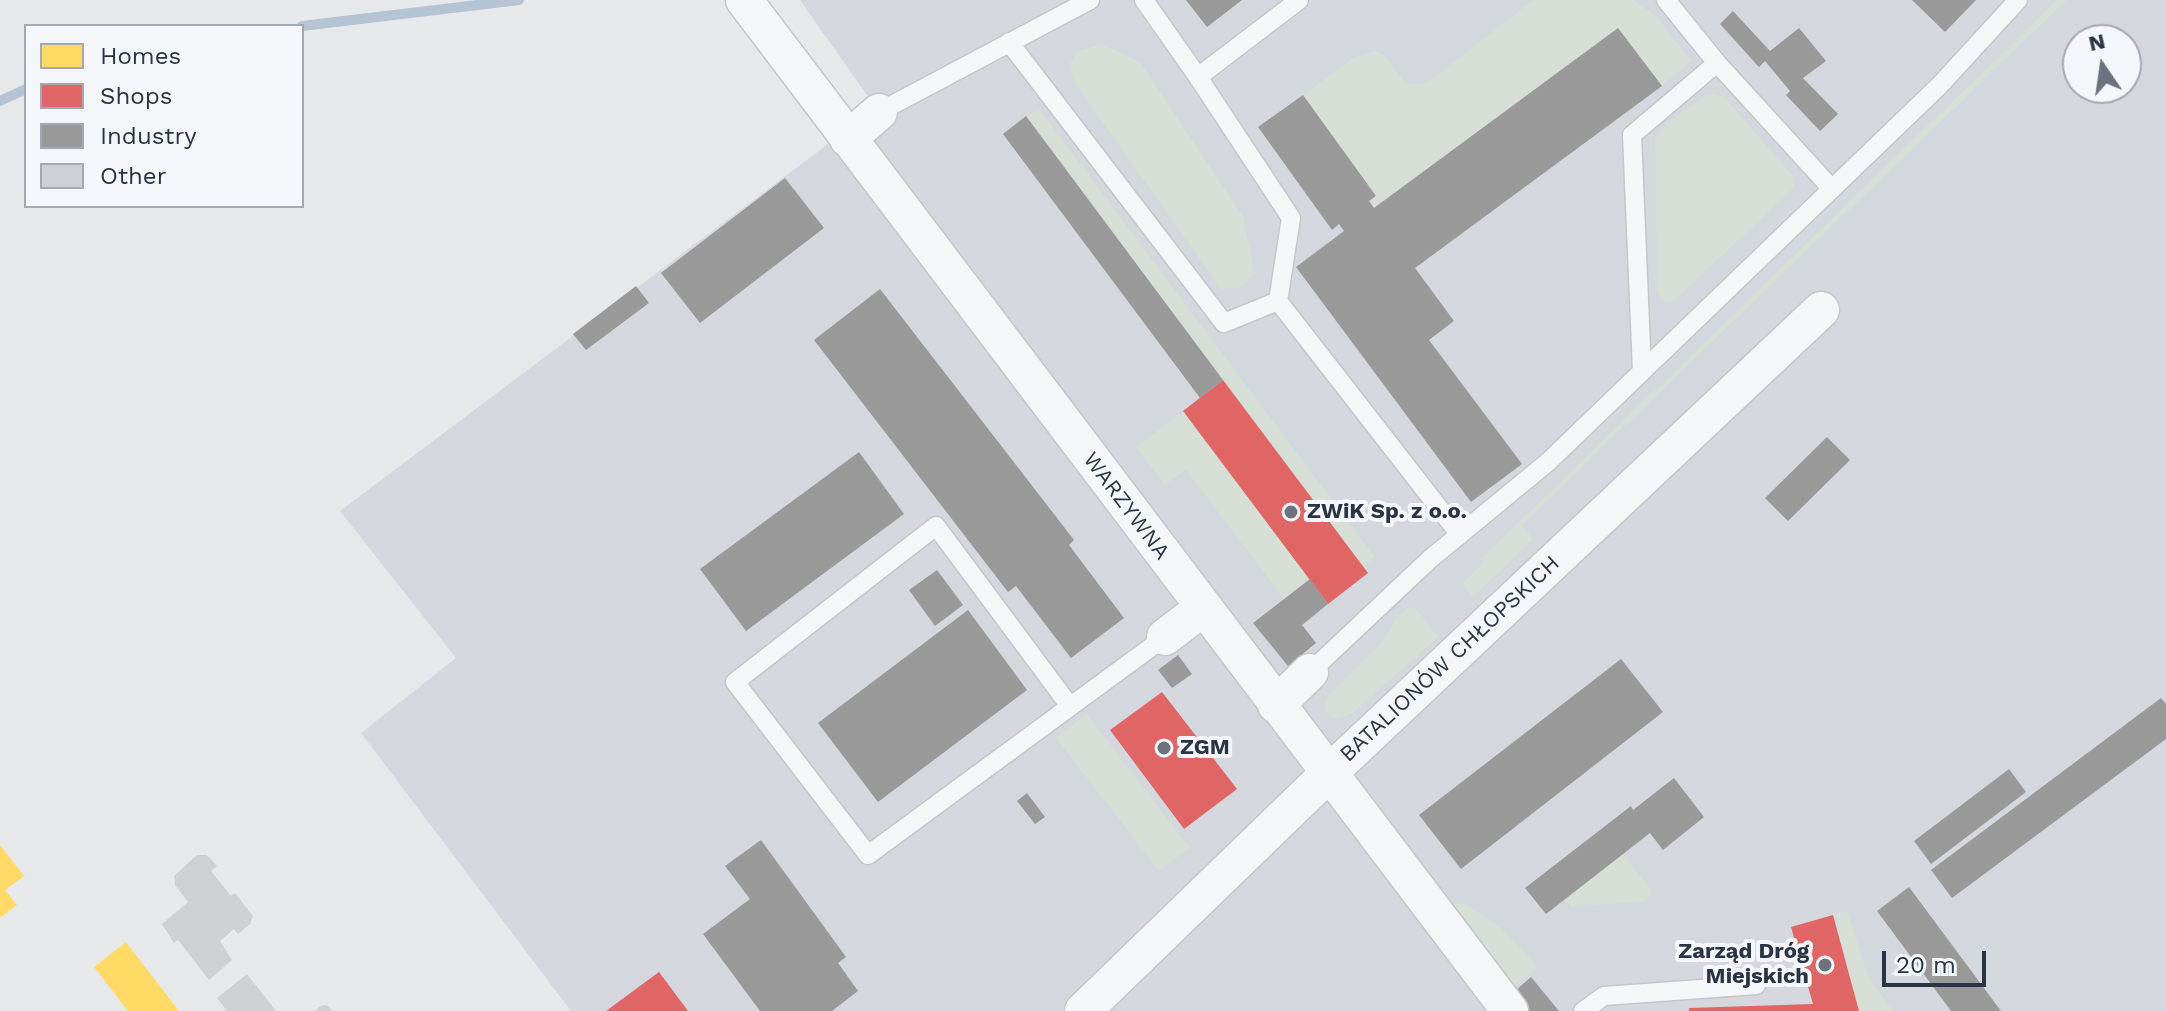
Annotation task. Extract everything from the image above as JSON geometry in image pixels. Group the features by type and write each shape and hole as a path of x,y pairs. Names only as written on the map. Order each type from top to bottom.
{"street":[{"name":"WARZYWNA","path":"744,0 1510,1011"},
{"path":"848,139 879,112"},
{"name":"BATALIONÓW CHŁOPSKICH","path":"1083,1011 1328,774 1821,310"},
{"path":"1165,637 1203,608"},
{"path":"1276,705 1310,672"}],"lane":[{"path":"879,112 1090,0"},
{"path":"1144,0 1291,218 1278,301 1460,535"},
{"path":"1198,77 1299,0"},
{"path":"1666,0 1717,63 1832,189"},
{"path":"1310,672 1430,559 1548,462 1940,85 2018,0"},
{"path":"1009,42 1224,323 1278,301"},
{"path":"1642,371 1632,135 1717,63"},
{"path":"1069,705 936,526 735,682 868,855 1165,637"},
{"path":"1583,1011 1604,996 1756,985"}],"shaded area":[{"path":"800,0 2166,0 2166,1011 571,1011 361,733 456,658 340,511 876,108"},
{"path":"1533,0 1633,0 1656,16 1691,61 1662,86 1618,28 1374,208 1369,201 1375,196 1303,95 1354,57 1376,51 1384,55 1407,85 1427,83"},
{"path":"2057,0 2067,0 1522,525 1533,539 1473,597 1462,584 1484,562 1481,559"},
{"path":"1102,44 1140,62 1243,216 1255,274 1239,288 1221,289 1074,82 1069,66 1076,52"},
{"path":"1706,95 1725,98 1793,176 1795,187 1675,300 1666,302 1661,300 1657,289 1655,138 1667,123"},
{"path":"1040,110 1375,557 1363,567 1026,116"},
{"path":"1183,411 1310,579 1284,599 1186,470 1165,485 1136,447"},
{"path":"1407,608 1419,612 1438,637 1352,714 1337,718 1329,716 1325,711 1325,702 1331,693 1378,646 1394,620"},
{"path":"1087,714 1190,848 1159,871 1056,738"},
{"path":"1624,854 1652,892 1646,901 1571,907 1565,899"},
{"path":"1464,903 1501,928 1533,960 1536,969 1513,986 1454,908 1455,904"},
{"path":"1847,911 1869,979 1893,1011 1859,1011 1833,915"}],"building: Homes":[{"path":"0,845 24,876 5,890 17,905 0,918"},
{"path":"126,942 179,1011 128,1011 94,967"}],"building: Shops":[{"name":"ZWiK Sp. z o.o.","path":"1223,380 1368,573 1328,604 1183,411"},
{"name":"ZGM","path":"1162,692 1237,789 1184,829 1110,730"},
{"name":"Zarząd Dróg Miejskich","path":"1833,915 1859,1011 1689,1011 1689,1008 1813,1004 1791,927"},
{"path":"659,972 688,1011 606,1011"}],"building: Industry":[{"path":"1186,0 1242,0 1207,27"},
{"path":"1912,0 1976,0 1945,32"},
{"path":"1733,11 1770,51 1799,28 1826,61 1803,78 1838,114 1820,131 1786,95 1790,91 1765,61 1759,67 1720,24"},
{"path":"1618,28 1662,86 1415,268 1454,321 1429,340 1522,464 1471,502 1296,267 1344,231 1339,224 1332,230 1258,127 1303,95 1376,196 1369,201 1374,208"},
{"path":"1026,116 1223,380 1200,398 1003,134"},
{"path":"785,178 824,228 700,323 661,273"},
{"path":"636,286 649,303 586,350 573,334"},
{"path":"880,289 1074,540 1069,545 1124,618 1071,658 1016,586 1008,592 814,340"},
{"path":"1827,437 1850,460 1788,521 1765,498"},
{"path":"859,452 904,514 746,631 700,569"},
{"path":"937,570 963,605 935,626 909,590"},
{"path":"1310,579 1328,604 1302,625 1316,643 1288,666 1253,623"},
{"path":"968,610 1027,690 878,802 818,723"},
{"path":"1178,655 1192,674 1172,688 1158,670"},
{"path":"1621,659 1663,712 1461,869 1419,815"},
{"path":"2161,698 2166,704 2166,739 1952,898 1931,870"},
{"path":"2009,769 2026,792 1931,864 1914,841"},
{"path":"1674,778 1704,817 1663,850 1650,833 1546,914 1525,888 1631,806 1633,810"},
{"path":"1027,793 1045,817 1035,824 1017,801"},
{"path":"761,840 846,957 838,963 858,991 832,1011 760,1011 703,934 750,899 725,866"},
{"path":"1909,887 2001,1011 1951,1011 1877,911"},
{"path":"1531,977 1559,1011 1530,1011 1514,992"}],"building: Other":[{"path":"197,855 206,855 211,859 217,866 211,871 231,896 235,893 253,916 250,924 238,934 234,929 220,941 232,960 209,980 178,940 174,943 162,924 188,902 175,885 174,876"},
{"path":"247,974 276,1011 227,1011 217,998"},
{"path":"326,1005 333,1011 314,1011 321,1006"}],"waterway":[{"path":"304,26 519,0"},
{"path":"0,101 24,90"}],"place":[{"name":"ZWiK Sp. z o.o.","path":"1291,512"},
{"name":"ZGM","path":"1164,748"},
{"name":"Zarząd Dróg Miejskich","path":"1825,965"}]}
